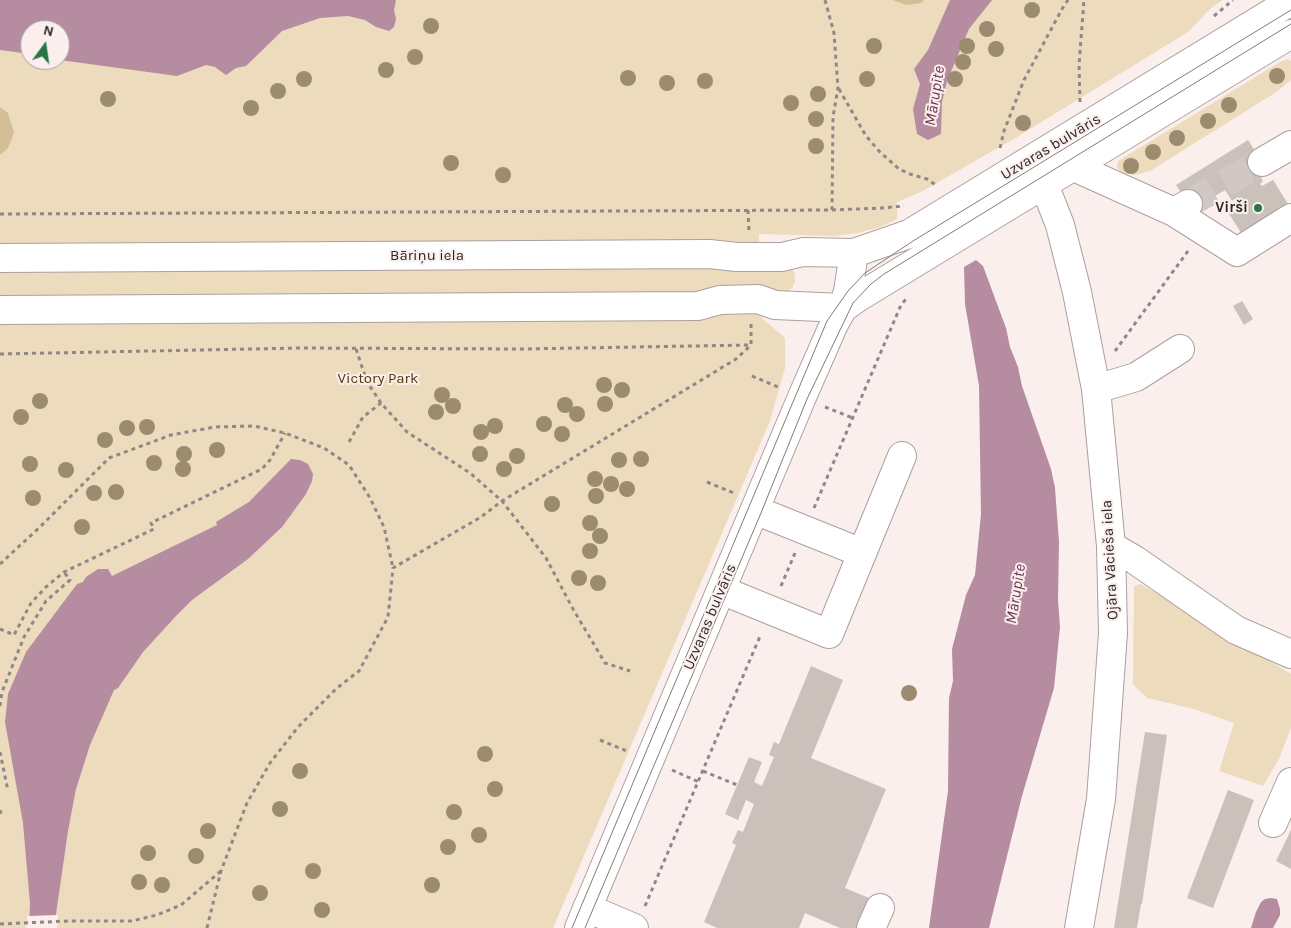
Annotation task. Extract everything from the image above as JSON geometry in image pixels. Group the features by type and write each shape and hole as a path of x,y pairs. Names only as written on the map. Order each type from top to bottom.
{"street":[{"name":"Uzvaras bulvāris","path":"583,918 834,324 843,308 848,291 854,253 909,234 1291,1"},
{"name":"Uzvaras bulvāris","path":"843,308 1291,34"},
{"path":"1262,162 1291,144"},
{"path":"1074,167 1181,208 1203,230 1238,252 1291,218"},
{"name":"Ojāra Vācieša iela","path":"1049,197 1060,225 1077,292 1096,389 1111,546 1113,632 1101,799 1079,928"},
{"name":"Bāriņu iela","path":"0,258 709,254 737,257 782,257 804,252 854,253"},
{"path":"0,310 698,306 720,300 758,299 775,305 843,308"},
{"path":"1096,389 1136,377 1180,349"},
{"path":"721,590 829,634 902,456"},
{"path":"755,510 862,553"},
{"path":"1111,546 1135,560 1236,630 1291,654"},
{"path":"1273,823 1291,782"},
{"path":"583,918 634,928"}],"path":[{"path":"825,0 834,32 838,88 833,117 832,210"},
{"path":"999,151 1004,131 1024,80 1068,0"},
{"path":"1080,105 1079,65 1084,0"},
{"path":"838,88 866,136 880,152 899,169 927,179 940,188 934,191"},
{"path":"0,214 832,210 906,205"},
{"path":"748,210 749,235"},
{"path":"1096,389 1106,363 1203,230"},
{"path":"392,568 445,538 502,501 736,359 751,345 751,318"},
{"path":"0,354 300,348 522,349 751,345"},
{"path":"356,349 367,382 381,403 407,432 470,472 502,501 546,558 605,663 630,671"},
{"path":"349,442 363,417 381,403"},
{"path":"0,564 109,458 171,435 215,427 254,426 285,433 324,448 350,465 370,498 384,527 392,568 388,617 358,671 337,688 298,727 270,763 247,803 221,871 207,928"},
{"path":"0,629 14,635 30,603 64,572 154,530 151,523 262,469 270,460 285,433"},
{"path":"0,706 2,692 24,637 46,601 70,580 64,572"},
{"path":"0,752 8,791"},
{"path":"703,771 737,785"},
{"path":"0,777 4,772"},
{"path":"0,924 132,921 156,915 181,905 221,871"}],"green space":[{"name":"Victory Park","path":"0,0 1223,0 1212,7 1188,32 1017,137 921,192 897,202 897,219 880,227 858,233 834,236 759,234 760,266 792,268 795,282 788,291 761,293 762,318 785,338 785,368 770,421 553,928 0,928"},
{"path":"1288,59 1291,61 1291,80 1278,91 1150,171 1135,175 1123,173 1117,168 1118,161 1280,62"},
{"path":"1140,584 1185,608 1291,674 1291,728 1279,759 1263,786 1219,771 1234,723 1194,709 1147,698 1133,684 1134,586"}],"shaded area":[{"path":"893,0 924,0 921,3 906,5"},
{"path":"0,107 8,113 14,133 8,148 0,155"}],"water":[{"path":"0,0 396,0 394,10 396,19 394,27 389,31 376,27 365,20 348,16 320,18 282,31 246,66 236,68 226,75 215,67 206,65 177,76 70,61 70,20 20,20 20,53 0,50"},
{"name":"Mārupīte","path":"950,0 992,0 969,29 947,81 942,102 941,134 928,140 917,134 913,109 920,84 914,69 928,50"},
{"name":"Mārupīte","path":"976,260 983,266 1006,328 1022,386 1051,469 1055,488 1059,542 1058,600 1060,627 1054,688 1022,796 989,928 929,928 948,791 949,698 953,681 952,649 966,595 975,575 981,514 979,386 965,304 964,267"},
{"path":"291,459 300,460 308,464 313,474 306,494 282,527 248,559 192,600 143,652 118,688 114,690 90,745 76,789 54,928 29,928 30,903 23,823 5,722 8,694 26,652 77,584 83,582 86,577 98,569 108,569 112,576 217,525 216,522 249,502"},
{"path":"1271,898 1277,899 1280,909 1280,915 1273,928 1251,928 1261,902"}],"pier":[{"path":"58,915 57,928 26,928 27,916"}],"building":[{"name":"Virši","path":"1248,140 1264,165 1257,170 1263,181 1260,184 1262,186 1273,180 1290,207 1243,236 1226,209 1237,202 1235,199 1232,201 1225,190 1192,210 1176,185"},
{"path":"1242,301 1253,319 1244,325 1233,306"},
{"path":"811,666 843,680 811,758 886,789 845,888 874,900 862,928 840,928 805,913 799,928 717,928 704,922 736,845 732,843 738,830 743,832 754,804 746,800 738,820 725,814 749,757 762,762 754,782 762,786 774,757 769,755 774,742 779,744"},
{"path":"1145,732 1167,735 1142,904 1137,928 1114,928"},
{"path":"1228,790 1254,800 1213,908 1187,898"},
{"path":"1291,830 1291,869 1276,861"}],"tunnel":[{"path":"1188,204 1262,162"}],"tram line":[{"path":"572,928 827,321 848,291 865,273 913,241 1291,10"},
{"path":"585,928 761,513 807,399 853,303 871,284 884,274 1291,24"}],"place":[{"name":"Virši","path":"1258,208"}]}
